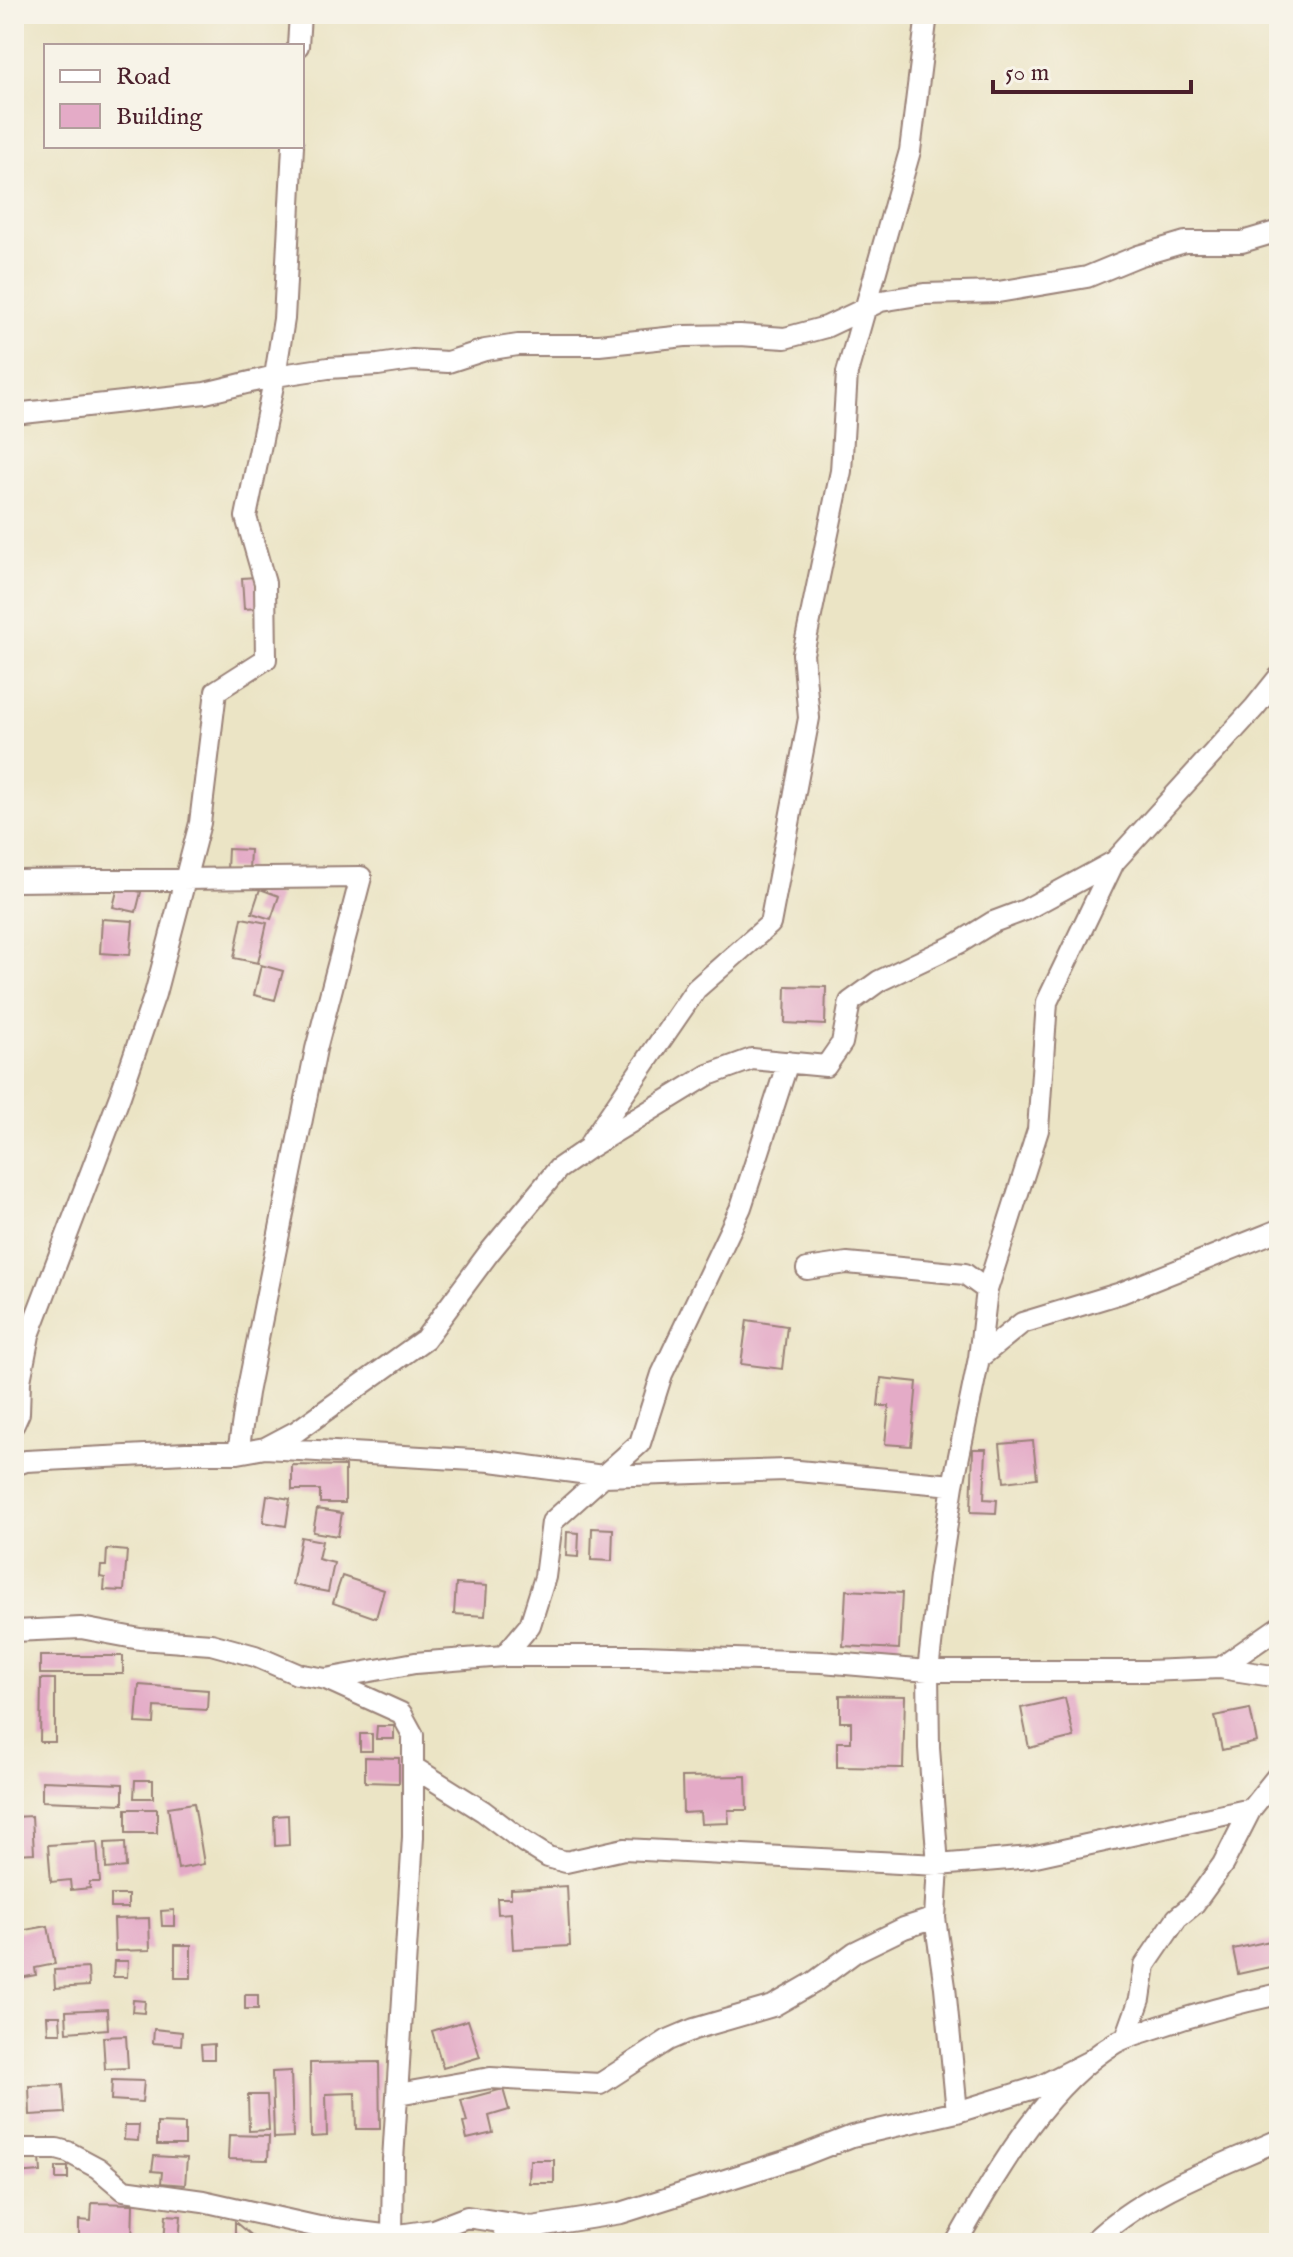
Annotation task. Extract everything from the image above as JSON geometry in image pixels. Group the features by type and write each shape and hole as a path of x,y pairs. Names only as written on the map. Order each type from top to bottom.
{"street":[{"path":"298,44 300,14"},
{"path":"587,1149 696,989 770,924 809,718 803,654 841,471 847,373 910,151 927,14"},
{"path":"14,1424 19,1413 17,1373 29,1335 120,1096 155,994 200,823 216,691 266,659 265,583 246,517 284,319 293,148"},
{"path":"14,414 205,393 275,376 328,368 412,360 448,362 485,350 518,345 599,345 699,336 785,338 826,327 881,301 924,294 998,292 1087,277 1138,256 1185,242 1242,242 1279,231"},
{"path":"957,2112 935,1918 938,1865 929,1748 928,1671 953,1485 979,1358 987,1290 1038,1130 1047,1002 1115,861 1279,677"},
{"path":"265,1448 297,1431 425,1339 488,1254 558,1169 708,1075 752,1059 826,1066 842,1043 850,1002 879,981 959,943 993,922 1048,898 1115,861"},
{"path":"14,881 361,877 316,1049 247,1393 238,1453"},
{"path":"504,1656 530,1625 545,1577 552,1522 640,1443 662,1374 741,1207 788,1062"},
{"path":"979,1358 1022,1323 1121,1293 1279,1230"},
{"path":"807,1269 847,1263 965,1274 987,1290"},
{"path":"14,1465 26,1461 238,1453 265,1448 491,1461 603,1476 787,1470 953,1485"},
{"path":"1220,1668 1279,1627"},
{"path":"14,1631 81,1628 140,1639 211,1644 255,1656 297,1674 326,1679 401,1713 413,1735 413,1837 388,2240"},
{"path":"326,1679 415,1663 504,1656 641,1656 822,1662 928,1671 1220,1668 1279,1677"},
{"path":"413,1767 483,1811 536,1850 566,1862 624,1849 938,1865 1031,1857 1251,1809"},
{"path":"1126,2038 1140,1999 1145,1965 1177,1918 1194,1904 1223,1864 1251,1809 1279,1774"},
{"path":"398,2094 490,2078 600,2084 668,2040 694,2029 773,2006 813,1983 855,1952 904,1928 935,1918"},
{"path":"14,2149 68,2152 98,2168 124,2190 203,2201 388,2240 433,2230 467,2217 532,2227 621,2213 787,2161 852,2136 957,2112 1041,2086 1126,2038 1219,2007 1279,1994"},
{"path":"956,2243 996,2174 1058,2091 1088,2062"},
{"path":"1101,2239 1130,2210 1158,2194 1279,2140"},
{"path":"467,2217 538,2243"}],"building":[{"path":"256,577 259,608 244,609 242,578"},
{"path":"228,849 250,850 249,870 227,869"},
{"path":"118,887 141,892 136,912 113,907"},
{"path":"260,889 279,896 271,919 252,913"},
{"path":"242,918 267,923 258,963 234,958"},
{"path":"102,919 133,921 130,955 100,953"},
{"path":"261,965 283,971 275,1000 254,995"},
{"path":"786,986 826,987 825,1025 785,1023"},
{"path":"747,1320 787,1326 782,1369 741,1364"},
{"path":"881,1378 917,1382 911,1446 885,1444 889,1406 878,1406"},
{"path":"1033,1441 1037,1478 1004,1482 1000,1444"},
{"path":"973,1449 986,1449 984,1499 997,1500 996,1513 971,1512"},
{"path":"292,1465 345,1466 345,1503 320,1503 320,1490 292,1490"},
{"path":"267,1495 290,1499 286,1526 263,1522"},
{"path":"317,1509 342,1513 338,1536 313,1532"},
{"path":"592,1528 613,1529 612,1561 591,1560"},
{"path":"567,1532 579,1533 578,1557 566,1556"},
{"path":"301,1537 322,1541 318,1559 334,1563 328,1592 292,1585"},
{"path":"107,1549 127,1551 124,1591 104,1590 105,1578 100,1577 101,1566 106,1566"},
{"path":"342,1576 384,1590 376,1618 333,1603"},
{"path":"456,1584 487,1586 485,1616 454,1614"},
{"path":"846,1590 902,1593 899,1649 843,1646"},
{"path":"40,1656 123,1656 123,1674 40,1674"},
{"path":"14,1661 20,1702 14,1703"},
{"path":"41,1679 55,1679 55,1742 40,1742"},
{"path":"139,1685 208,1690 207,1710 155,1707 154,1724 136,1723"},
{"path":"840,1695 905,1696 903,1768 837,1767 837,1742 851,1742 851,1722 840,1722"},
{"path":"1065,1698 1074,1737 1029,1748 1021,1708"},
{"path":"1250,1709 1257,1742 1222,1750 1215,1716"},
{"path":"377,1726 394,1726 394,1739 376,1739"},
{"path":"360,1734 372,1734 372,1751 360,1751"},
{"path":"365,1757 399,1758 399,1783 365,1782"},
{"path":"746,1776 747,1810 728,1810 729,1823 701,1824 700,1812 683,1813 682,1777"},
{"path":"135,1780 153,1780 153,1798 134,1798"},
{"path":"42,1781 123,1784 123,1804 42,1801"},
{"path":"194,1803 204,1864 178,1869 168,1807"},
{"path":"126,1809 157,1809 157,1833 126,1833"},
{"path":"288,1815 289,1845 275,1846 274,1816"},
{"path":"32,1816 34,1853 17,1854 14,1817"},
{"path":"97,1842 100,1882 89,1882 90,1888 71,1890 70,1880 51,1882 48,1845"},
{"path":"125,1842 126,1867 106,1869 105,1843"},
{"path":"567,1886 570,1946 513,1949 511,1913 498,1914 497,1898 511,1898 511,1889"},
{"path":"111,1895 128,1895 128,1908 111,1908"},
{"path":"174,1910 174,1926 162,1926 161,1911"},
{"path":"149,1918 150,1950 115,1951 114,1919"},
{"path":"48,1926 55,1964 35,1968 36,1975 14,1979 14,1932"},
{"path":"1279,1939 1279,1965 1238,1974 1233,1949"},
{"path":"175,1945 191,1945 191,1978 175,1978"},
{"path":"114,1961 128,1961 127,1977 113,1977"},
{"path":"88,1968 89,1986 55,1988 54,1970"},
{"path":"245,1995 258,1995 258,2009 245,2009"},
{"path":"133,2000 145,2001 144,2013 132,2012"},
{"path":"107,2009 108,2029 67,2032 66,2011"},
{"path":"47,2016 60,2016 61,2033 48,2033"},
{"path":"468,2020 480,2057 443,2068 432,2031"},
{"path":"154,2029 182,2032 181,2045 153,2043"},
{"path":"126,2036 128,2068 105,2069 103,2037"},
{"path":"214,2044 214,2059 202,2059 201,2045"},
{"path":"379,2062 380,2129 356,2129 355,2093 326,2094 327,2136 311,2137 310,2063"},
{"path":"291,2071 293,2137 274,2138 272,2072"},
{"path":"112,2080 144,2081 142,2102 111,2100"},
{"path":"63,2085 65,2113 30,2115 29,2086"},
{"path":"503,2089 509,2110 489,2116 493,2133 467,2139 463,2123 467,2122 461,2100"},
{"path":"248,2095 267,2095 269,2130 249,2131"},
{"path":"157,2123 185,2124 185,2145 157,2145"},
{"path":"125,2125 139,2125 138,2141 124,2140"},
{"path":"229,2135 269,2136 268,2160 228,2159"},
{"path":"154,2156 187,2158 185,2185 161,2183 162,2172 152,2171"},
{"path":"40,2158 41,2172 15,2174 14,2160"},
{"path":"530,2160 554,2160 554,2183 529,2183"},
{"path":"56,2167 68,2167 68,2179 56,2179"},
{"path":"92,2203 133,2204 132,2243 79,2243 79,2220 91,2221"},
{"path":"166,2215 181,2216 179,2243 164,2243"},
{"path":"235,2222 260,2243 235,2243"}]}
